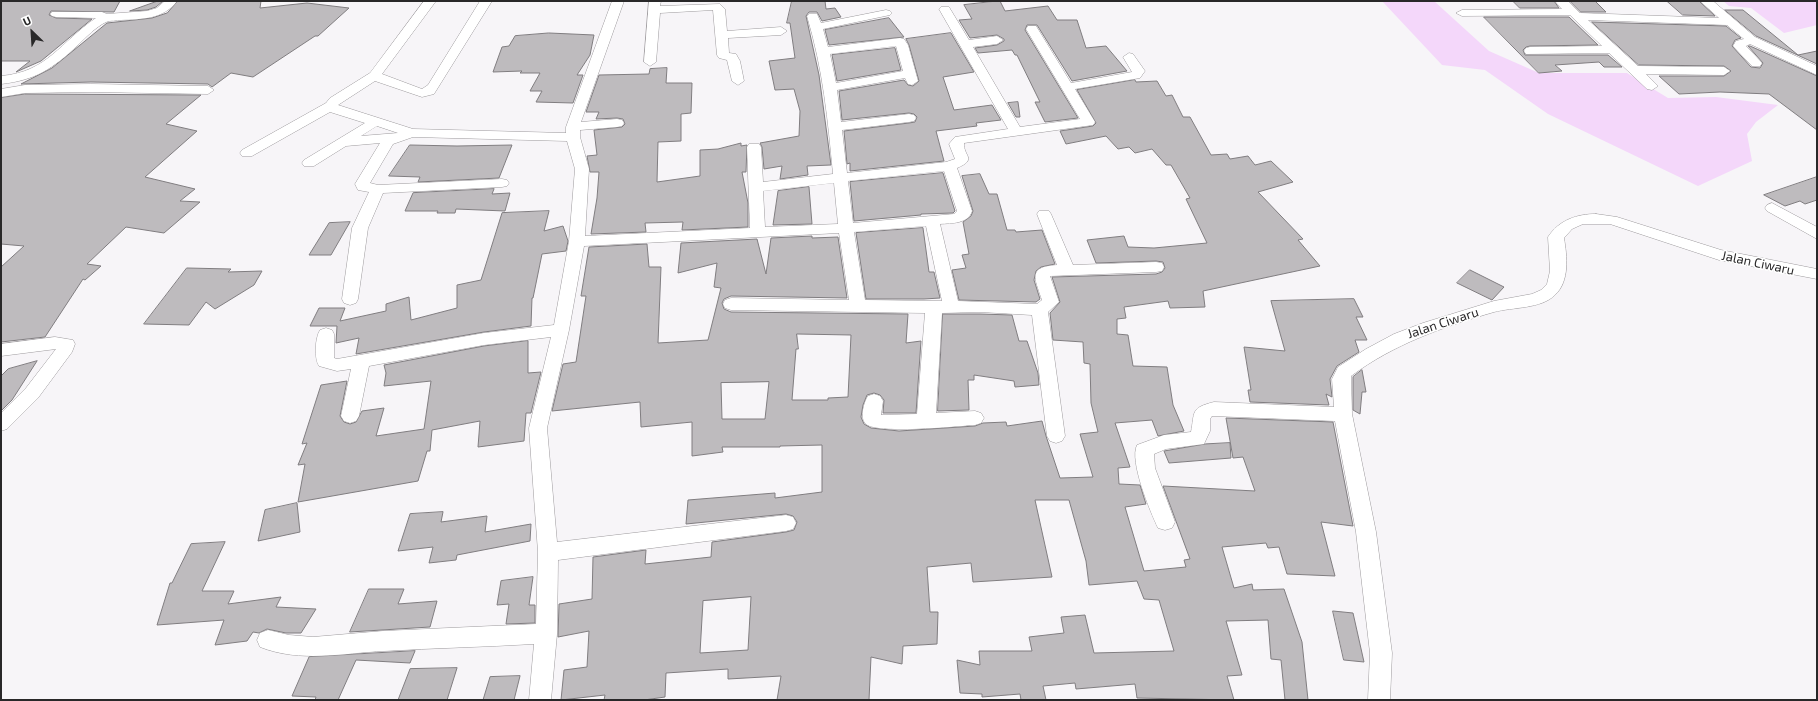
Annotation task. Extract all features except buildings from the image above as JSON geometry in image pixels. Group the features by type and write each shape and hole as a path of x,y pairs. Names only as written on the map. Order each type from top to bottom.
{"street":[{"path":"1,80 30,76 48,65 86,31 104,18 135,16 158,12 165,8 171,1"},
{"path":"247,153 331,106 335,101 374,76 430,1"},
{"path":"374,76 422,93 429,91 433,87 486,1"},
{"path":"540,700 546,634 548,552 540,481 538,428 561,330 577,241 582,169 573,132 618,1"},
{"path":"1561,1 1652,86"},
{"path":"1706,1 1751,40 1817,71"},
{"path":"650,62 654,5 716,6 719,9 723,55 732,57 734,60 738,81"},
{"path":"945,9 1016,132"},
{"path":"858,305 839,179 829,88 823,51 815,21 886,13"},
{"path":"1462,13 1574,14 1730,22"},
{"path":"56,14 102,14 104,18"},
{"path":"757,187 949,166 959,162 962,157 956,144 957,141 1016,132 1091,126 1032,29"},
{"path":"721,35 781,31"},
{"path":"965,44 997,40"},
{"path":"1751,40 1740,44 1739,46 1756,63"},
{"path":"823,51 900,42 911,78 829,88"},
{"path":"1530,51 1613,49"},
{"path":"1067,87 1136,75 1138,71 1129,57"},
{"path":"1634,70 1724,71"},
{"path":"1,93 15,79"},
{"path":"1,93 26,89 91,88 208,90"},
{"path":"331,106 336,109 412,133"},
{"path":"834,127 909,118"},
{"path":"309,163 375,122"},
{"path":"342,142 397,137 412,133 573,132 617,123"},
{"path":"397,137 384,145 362,184 363,188 378,189 502,183"},
{"path":"754,147 758,233"},
{"path":"577,241 846,228 956,218 964,214 949,166"},
{"path":"350,299 360,228 378,189"},
{"path":"1772,208 1817,234"},
{"path":"1044,214 1067,270"},
{"name":"Jalan Ciwaru","path":"1379,700 1381,653 1366,532 1344,414 1341,379 1344,372 1395,339 1423,328 1497,306 1542,296 1550,290 1558,273 1559,251 1556,237 1562,228 1585,219 1602,218 1612,220 1720,255 1817,274"},
{"path":"926,421 942,306 932,221"},
{"path":"731,304 942,306 1040,310 1051,302 1042,277 1043,273 1048,271 1156,267"},
{"path":"1040,310 1056,436"},
{"path":"326,334 325,362 337,365 484,340 561,330"},
{"path":"1,350 53,343 66,344 66,348 32,392 1,424"},
{"path":"350,416 361,362"},
{"path":"874,401 872,419 878,422 975,418"},
{"path":"1165,522 1146,468 1144,450 1164,442 1197,438 1201,431 1201,417 1206,411 1214,409 1344,414"},
{"path":"548,552 786,523"},
{"path":"268,640 313,647 383,641 546,634"}],"shaded area":[{"path":"1382,1 1434,1 1489,51 1539,73 1627,73 1668,98 1716,97 1778,105 1756,122 1747,134 1752,161 1698,186 1548,114 1485,70 1442,65"},
{"path":"1723,1 1816,1 1817,25 1784,33 1751,8 1729,6"}]}
